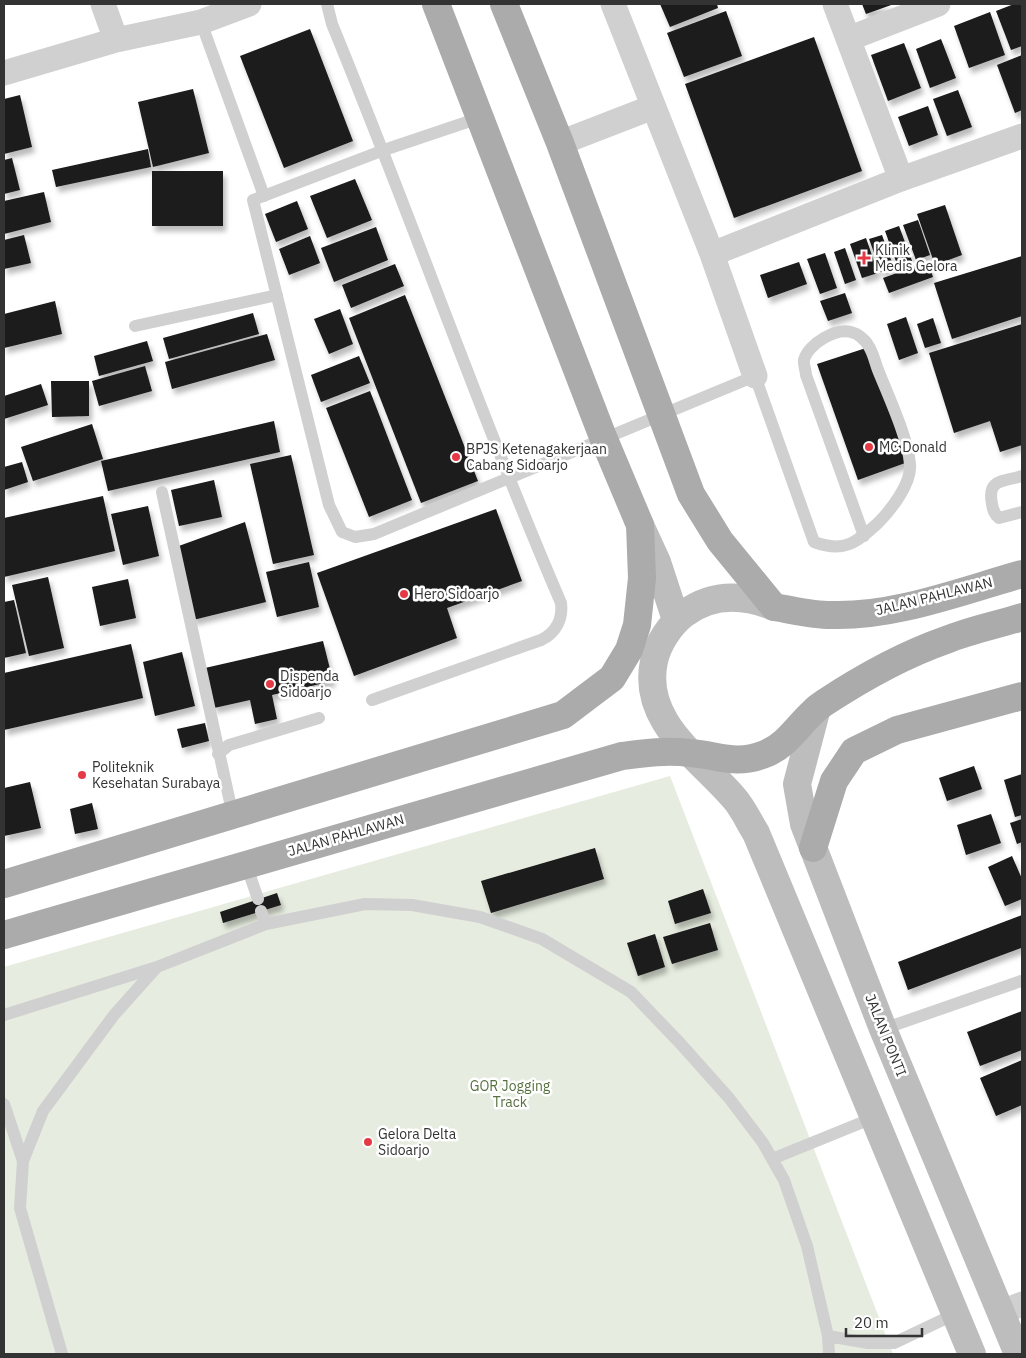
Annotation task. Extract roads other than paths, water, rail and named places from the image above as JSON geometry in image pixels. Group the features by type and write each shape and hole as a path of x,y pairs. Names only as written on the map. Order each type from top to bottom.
{"main road":[{"path":"436,4 603,437 657,562 676,620"},
{"path":"504,4 560,143 691,494 720,541 774,607"},
{"path":"4,884 563,715 612,678 629,650 637,625 642,578 640,525"},
{"name":"JALAN PAHLAWAN","path":"692,753 672,734 662,720 655,704 652,686 656,652 676,620 693,607 712,599 733,597 754,599 774,607 815,614 861,614 900,608 1022,574"},
{"name":"JALAN PAHLAWAN","path":"4,935 606,760 655,752 692,753 722,760 744,760 766,754 785,743 817,708 879,671 946,640 1022,617"},
{"path":"813,848 834,781 854,752 897,730 1022,696"},
{"name":"JALAN PONTI","path":"817,708 797,784 804,824 883,1029 1012,1308 1018,1354"},
{"path":"692,753 736,800 756,833 972,1354"}],"street":[{"path":"103,4 116,40"},
{"path":"4,72 116,40 201,22 249,4"},
{"path":"613,4 709,249 755,376"},
{"path":"835,4 899,173"},
{"path":"848,39 938,4"},
{"path":"560,143 653,107"},
{"path":"709,249 899,173 1022,136"}],"lane":[{"path":"327,4 332,24 384,150 508,478 561,603 562,614 550,636 372,700"},
{"path":"201,22 264,196"},
{"path":"479,118 384,150 253,200 329,505 342,532 355,537 374,534 603,437 661,416 755,376 814,542 831,548 850,545 864,536 888,513 903,490 911,465 899,423 868,344 854,332 841,332 824,338 809,349 804,361 806,375 864,536"},
{"path":"135,326 277,295"},
{"path":"1022,476 992,486 990,492 994,512 999,518 1022,512"},
{"path":"162,492 233,816"},
{"path":"218,754 228,745 319,718"},
{"path":"246,864 266,924"},
{"path":"4,1015 157,967 266,924 365,904 412,905 480,917 542,939 631,992 679,1042 728,1098 763,1143 784,1180 807,1246 828,1336 829,1354"},
{"path":"62,1354 20,1208 23,1161 44,1111 114,1015 157,967"},
{"path":"883,1029 1022,981"},
{"path":"4,1104 23,1161"},
{"path":"772,1159 873,1118"},
{"path":"828,1336 896,1348 955,1314"}],"place":[{"name":"Klinik Medis Gelora","path":"864,258"},
{"name":"MC Donald","path":"869,447"},
{"name":"BPJS Ketenagakerjaan Cabang Sidoarjo","path":"456,457"},
{"name":"Hero Sidoarjo","path":"404,594"},
{"name":"Dispenda Sidoarjo","path":"270,684"},
{"name":"Politeknik Kesehatan Surabaya","path":"82,775"},
{"name":"Gelora Delta Sidoarjo","path":"368,1142"}],"park label":[{"name":"GOR Jogging Track","path":"510,1094"}]}
